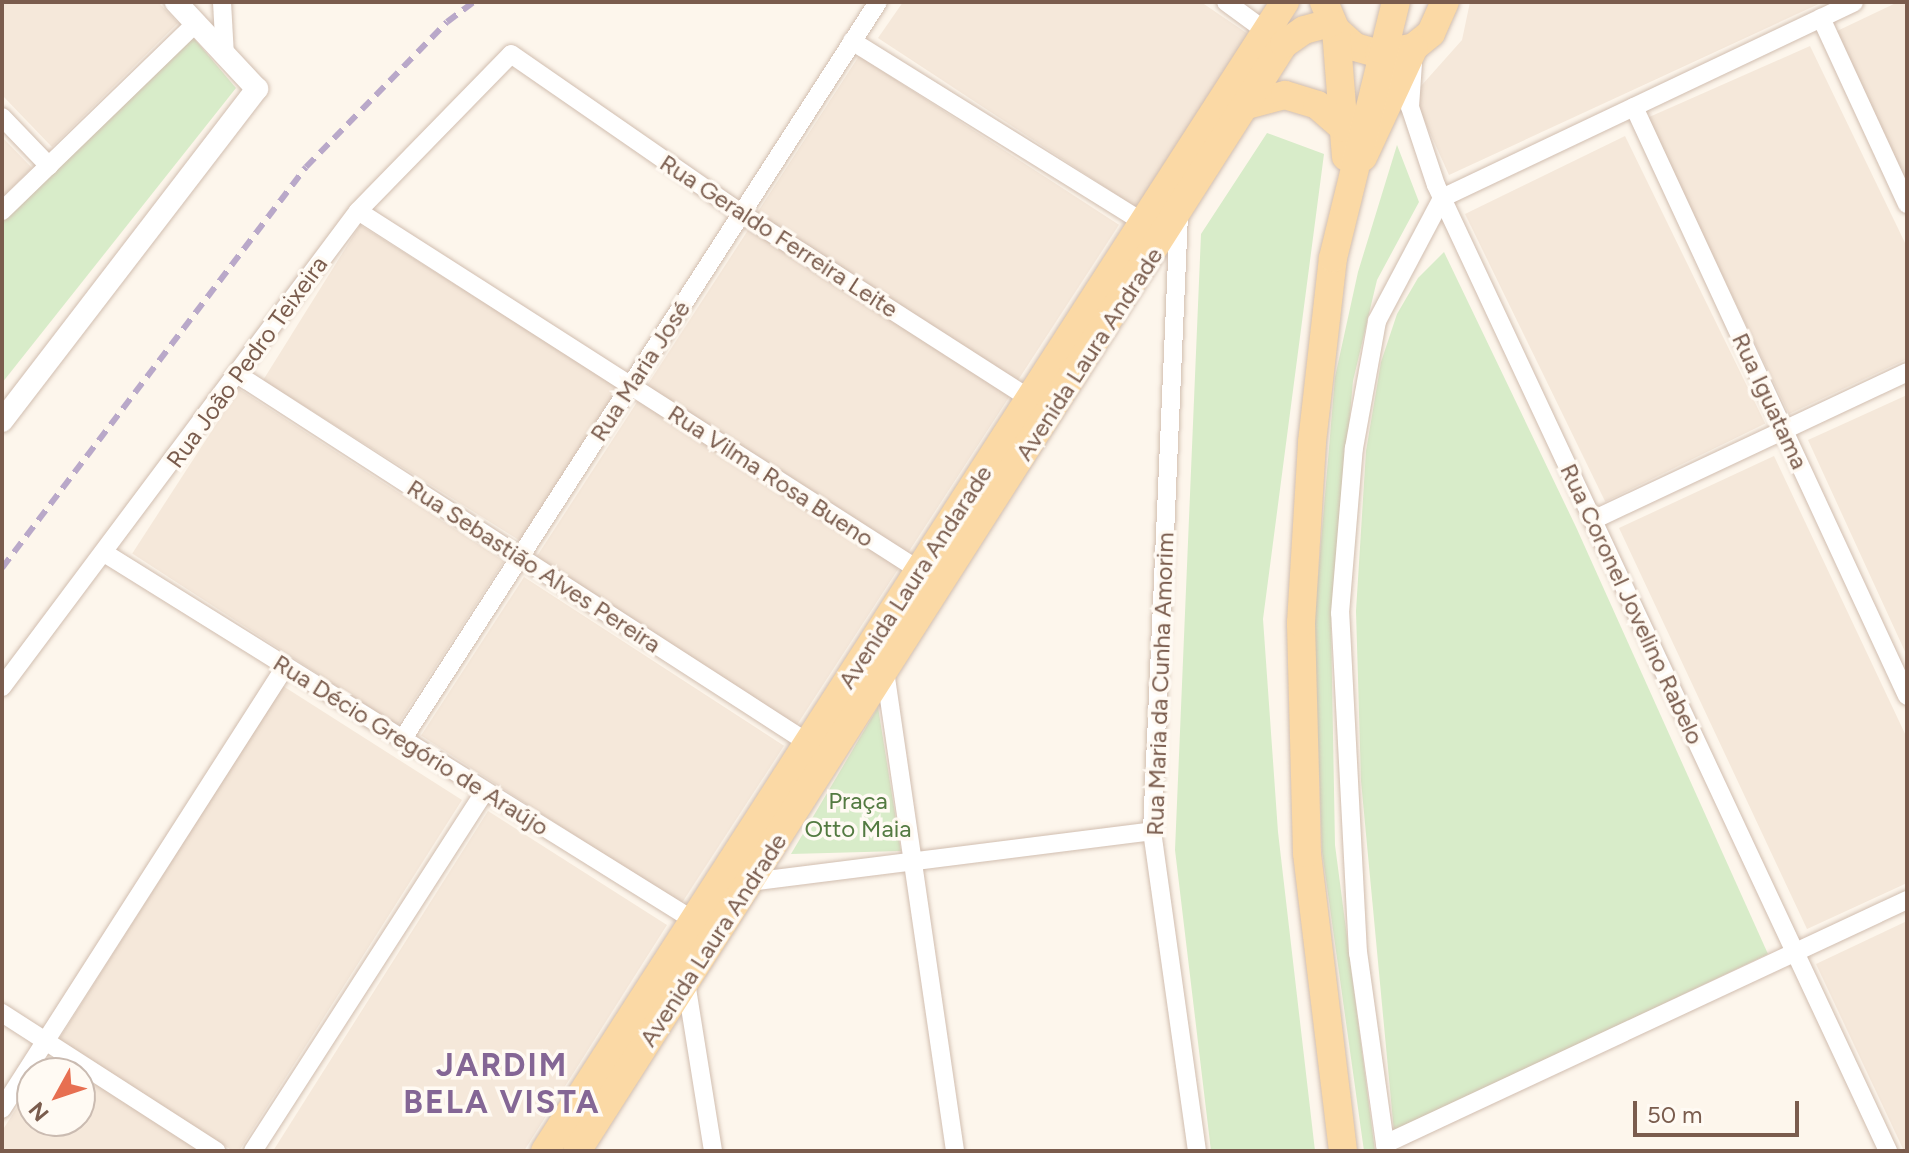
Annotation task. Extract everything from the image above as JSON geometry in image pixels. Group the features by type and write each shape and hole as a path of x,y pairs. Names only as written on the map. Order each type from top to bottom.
{"main road":[{"name":"Avenida Laura Andarade","path":"545,1151 677,971 1162,224 1275,38 1285,2"},
{"path":"1343,1151 1307,853 1301,623 1312,442 1333,258 1379,54 1396,2"},
{"path":"1348,181 1380,129 1414,47 1431,33 1445,2"},
{"path":"1162,224 1247,105 1275,38 1330,18"},
{"path":"1330,18 1355,47 1379,54 1414,47"},
{"path":"1330,18 1348,181"},
{"path":"1247,105 1285,95 1317,105 1343,128"},
{"name":"Avenida Laura Andrade","path":"705,928 750,882 819,750 885,671 930,577"},
{"name":"Avenida Laura Andrade","path":"577,1151 677,971"}],"street":[{"path":"2,421 257,89 176,2"},
{"path":"222,2 225,55"},
{"name":"Rua Maria José","path":"402,740 878,2"},
{"path":"1226,2 1275,38"},
{"path":"1854,2 1442,198 1393,285 1366,364 1340,613 1358,953 1386,1148 1907,900"},
{"path":"1821,18 1907,204"},
{"path":"2,211 196,23"},
{"path":"852,41 1162,224"},
{"name":"Rua Coronel Jovelino Rabelo","path":"1414,47 1410,107 1442,198 1888,1151"},
{"name":"Rua Geraldo Ferreira Leite","path":"511,54 742,214 1041,406"},
{"name":"Rua João Pedro Teixeira","path":"2,687 106,554 358,211 511,54"},
{"name":"Rua Iguatama","path":"1634,107 1907,696"},
{"path":"2,117 49,166"},
{"name":"Rua Vilma Rosa Bueno","path":"358,211 930,577"},
{"name":"Rua Maria da Cunha Amorim","path":"1162,224 1152,831 1197,1151"},
{"path":"1593,520 1907,372"},
{"name":"Rua Sebastião Alves Pereira","path":"237,374 819,750"},
{"name":"Rua Décio Gregório de Araújo","path":"106,554 705,928"},
{"path":"2,1109 285,667"},
{"path":"885,671 955,1151"},
{"path":"253,1151 484,792"},
{"path":"750,882 1152,831"},
{"path":"677,971 713,1151"},
{"path":"2,1013 216,1151"}],"shaded area":[{"path":"2,2 158,2 178,23 52,147 2,95"},
{"path":"903,2 1201,2 1251,36 1137,208 878,38"},
{"path":"1470,2 1823,2 1449,175 1413,95 1462,40"},
{"path":"1898,2 1907,2 1907,182 1835,32"},
{"path":"1810,46 1907,247 1907,359 1789,414 1647,118"},
{"path":"859,56 1119,225 1016,383 756,215"},
{"path":"1625,136 1765,424 1605,502 1465,214"},
{"path":"2,137 32,168 2,197"},
{"path":"360,225 619,387 522,542 263,380"},
{"path":"750,227 1010,396 907,554 647,386"},
{"path":"239,389 504,561 397,725 132,553"},
{"path":"1907,395 1907,656 1808,440"},
{"path":"639,399 899,568 796,726 536,558"},
{"path":"1774,456 1907,738 1907,883 1807,929 1619,528"},
{"path":"524,577 784,746 681,904 421,736"},
{"path":"283,686 462,800 239,1151 233,1151 96,1063 96,1057 87,1057 59,1039"},
{"path":"488,811 667,925 524,1151 273,1151"},
{"path":"1907,921 1907,1151 1904,1151 1816,964"},
{"path":"96,1084 199,1151 2,1151 2,1131 16,1109 16,1137 96,1137"}],"green space":[{"path":"191,35 236,88 2,383 2,221"},
{"path":"1267,133 1324,154 1263,619 1278,832 1315,1151 1211,1151 1175,850 1201,234"},
{"path":"1397,145 1419,202 1377,280 1353,381 1331,624 1335,845 1375,1151 1364,1151 1322,851 1314,625 1335,377 1358,272"},
{"path":"1444,252 1576,527 1768,954 1394,1132 1361,781 1356,611 1366,451 1381,362 1397,314 1418,278"},
{"name":"Praça Otto Maia","path":"878,707 901,851 791,854"}],"railway":[{"path":"2,568 306,167 447,22 474,2"}],"district":[{"name":"JARDIM BELA VISTA","path":"502,1084"}]}
